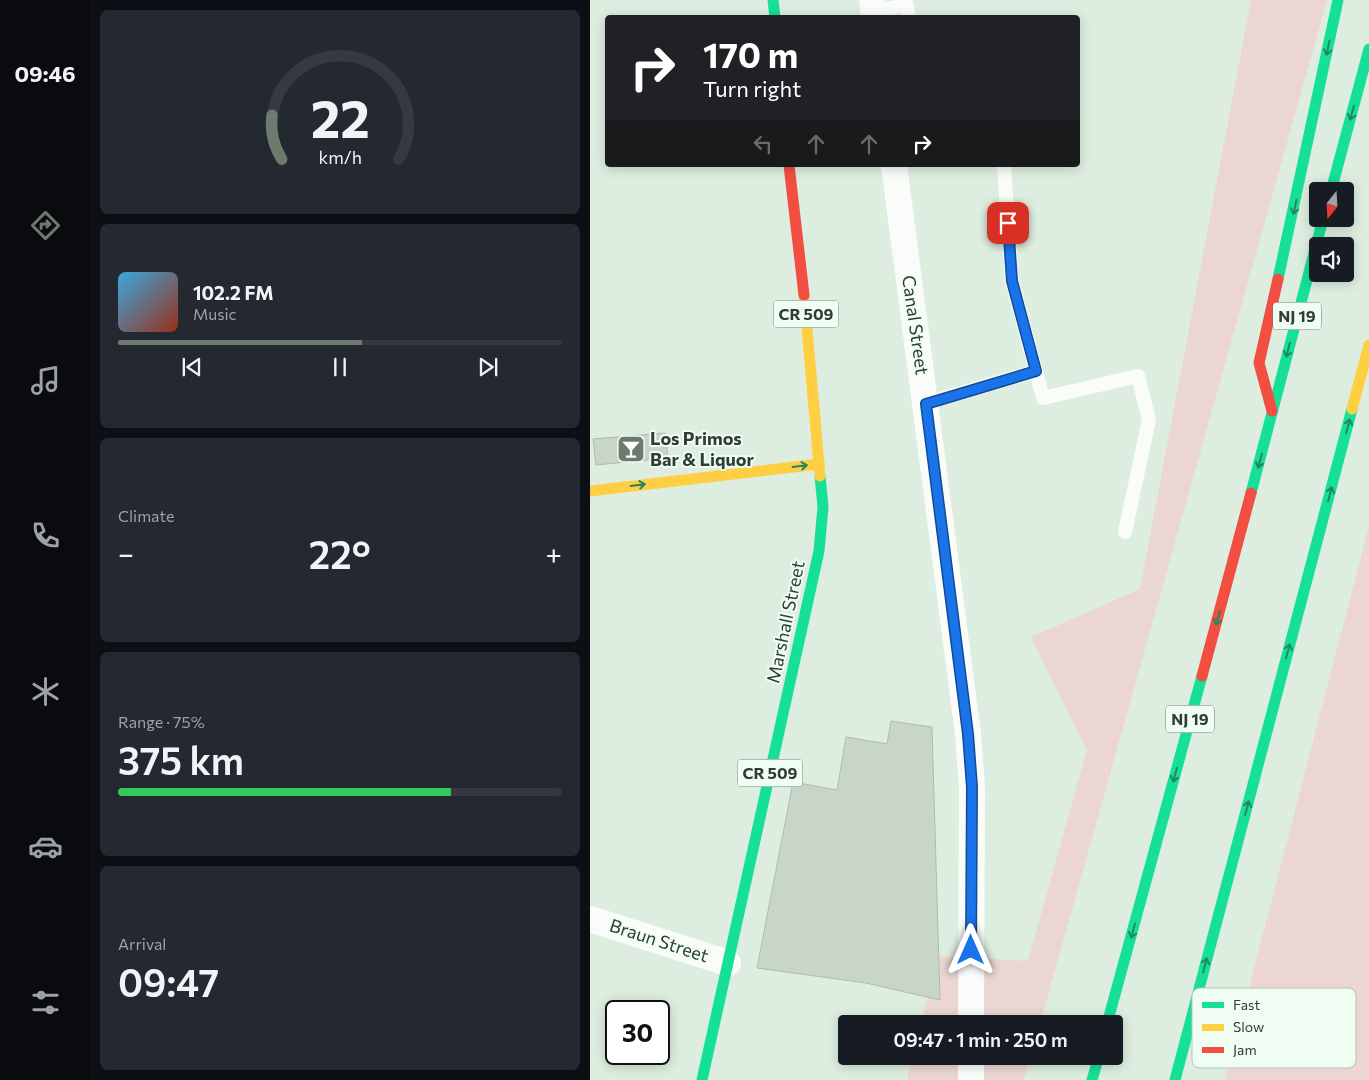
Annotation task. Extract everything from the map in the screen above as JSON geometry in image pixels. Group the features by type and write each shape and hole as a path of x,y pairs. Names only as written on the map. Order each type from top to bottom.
{"main road":[{"path":"773,0 775,15"},
{"path":"1273,414 1259,363 1301,178 1338,0"},
{"path":"1333,182 1369,49"},
{"name":"Marshall Street","path":"702,1080 819,551 823,507 806,315 790,167"},
{"name":"NJ 19","path":"1110,1015 1273,414 1321,228"},
{"path":"1199,988 1369,345"},
{"path":"590,491 819,464"},
{"path":"1175,1080 1192,1016"},
{"path":"1090,1080 1096,1065"}],"street":[{"name":"Canal Street","path":"894,167 962,678 971,769 971,1015"},
{"name":"Braun Street","path":"590,919 728,962"},
{"path":"971,1065 971,1080"}],"lane":[{"path":"873,9 907,5 909,15"},
{"path":"1004,167 1012,281 1043,398 1138,376 1149,420 1125,532"},
{"path":"926,404 1036,371"}],"shaded area":[{"path":"1251,0 1327,0 1043,1015 923,1015 939,956 1028,961 1087,750 1031,637 1140,589"},
{"path":"1369,526 1369,1080 1225,1080 1228,1068 1356,1068 1356,988 1249,988"},
{"path":"911,1065 1028,1065 1024,1080 907,1080"}],"building":[{"name":"Los Primos Bar & Liquor","path":"665,433 668,458 596,465 593,439"},
{"path":"891,721 932,727 940,1000 866,983 757,968 793,782 837,790 846,737 887,744"}],"traffic: fast":[{"path":"773,0 775,15"},
{"path":"1278,279 1338,0"},
{"path":"1333,182 1369,49"},
{"path":"1251,493 1321,228"},
{"path":"1199,988 1352,409"},
{"path":"702,1080 819,551 823,507 820,476"},
{"path":"1109,1015 1202,676"},
{"path":"1175,1080 1192,1016"},
{"path":"1092,1080 1096,1065"}],"traffic: slow":[{"path":"804,295 820,476"},
{"path":"1352,409 1369,345"},
{"path":"590,491 819,464"}],"traffic: jam":[{"path":"789,167 804,295"},
{"path":"1272,411 1259,363 1278,279"},
{"path":"1202,676 1251,493"}],"place":[{"name":"Los Primos Bar & Liquor","path":"631,449"}],"route":[{"path":"971,950 972,787 968,734 926,404 1036,371 1012,281 1008,223"}]}
